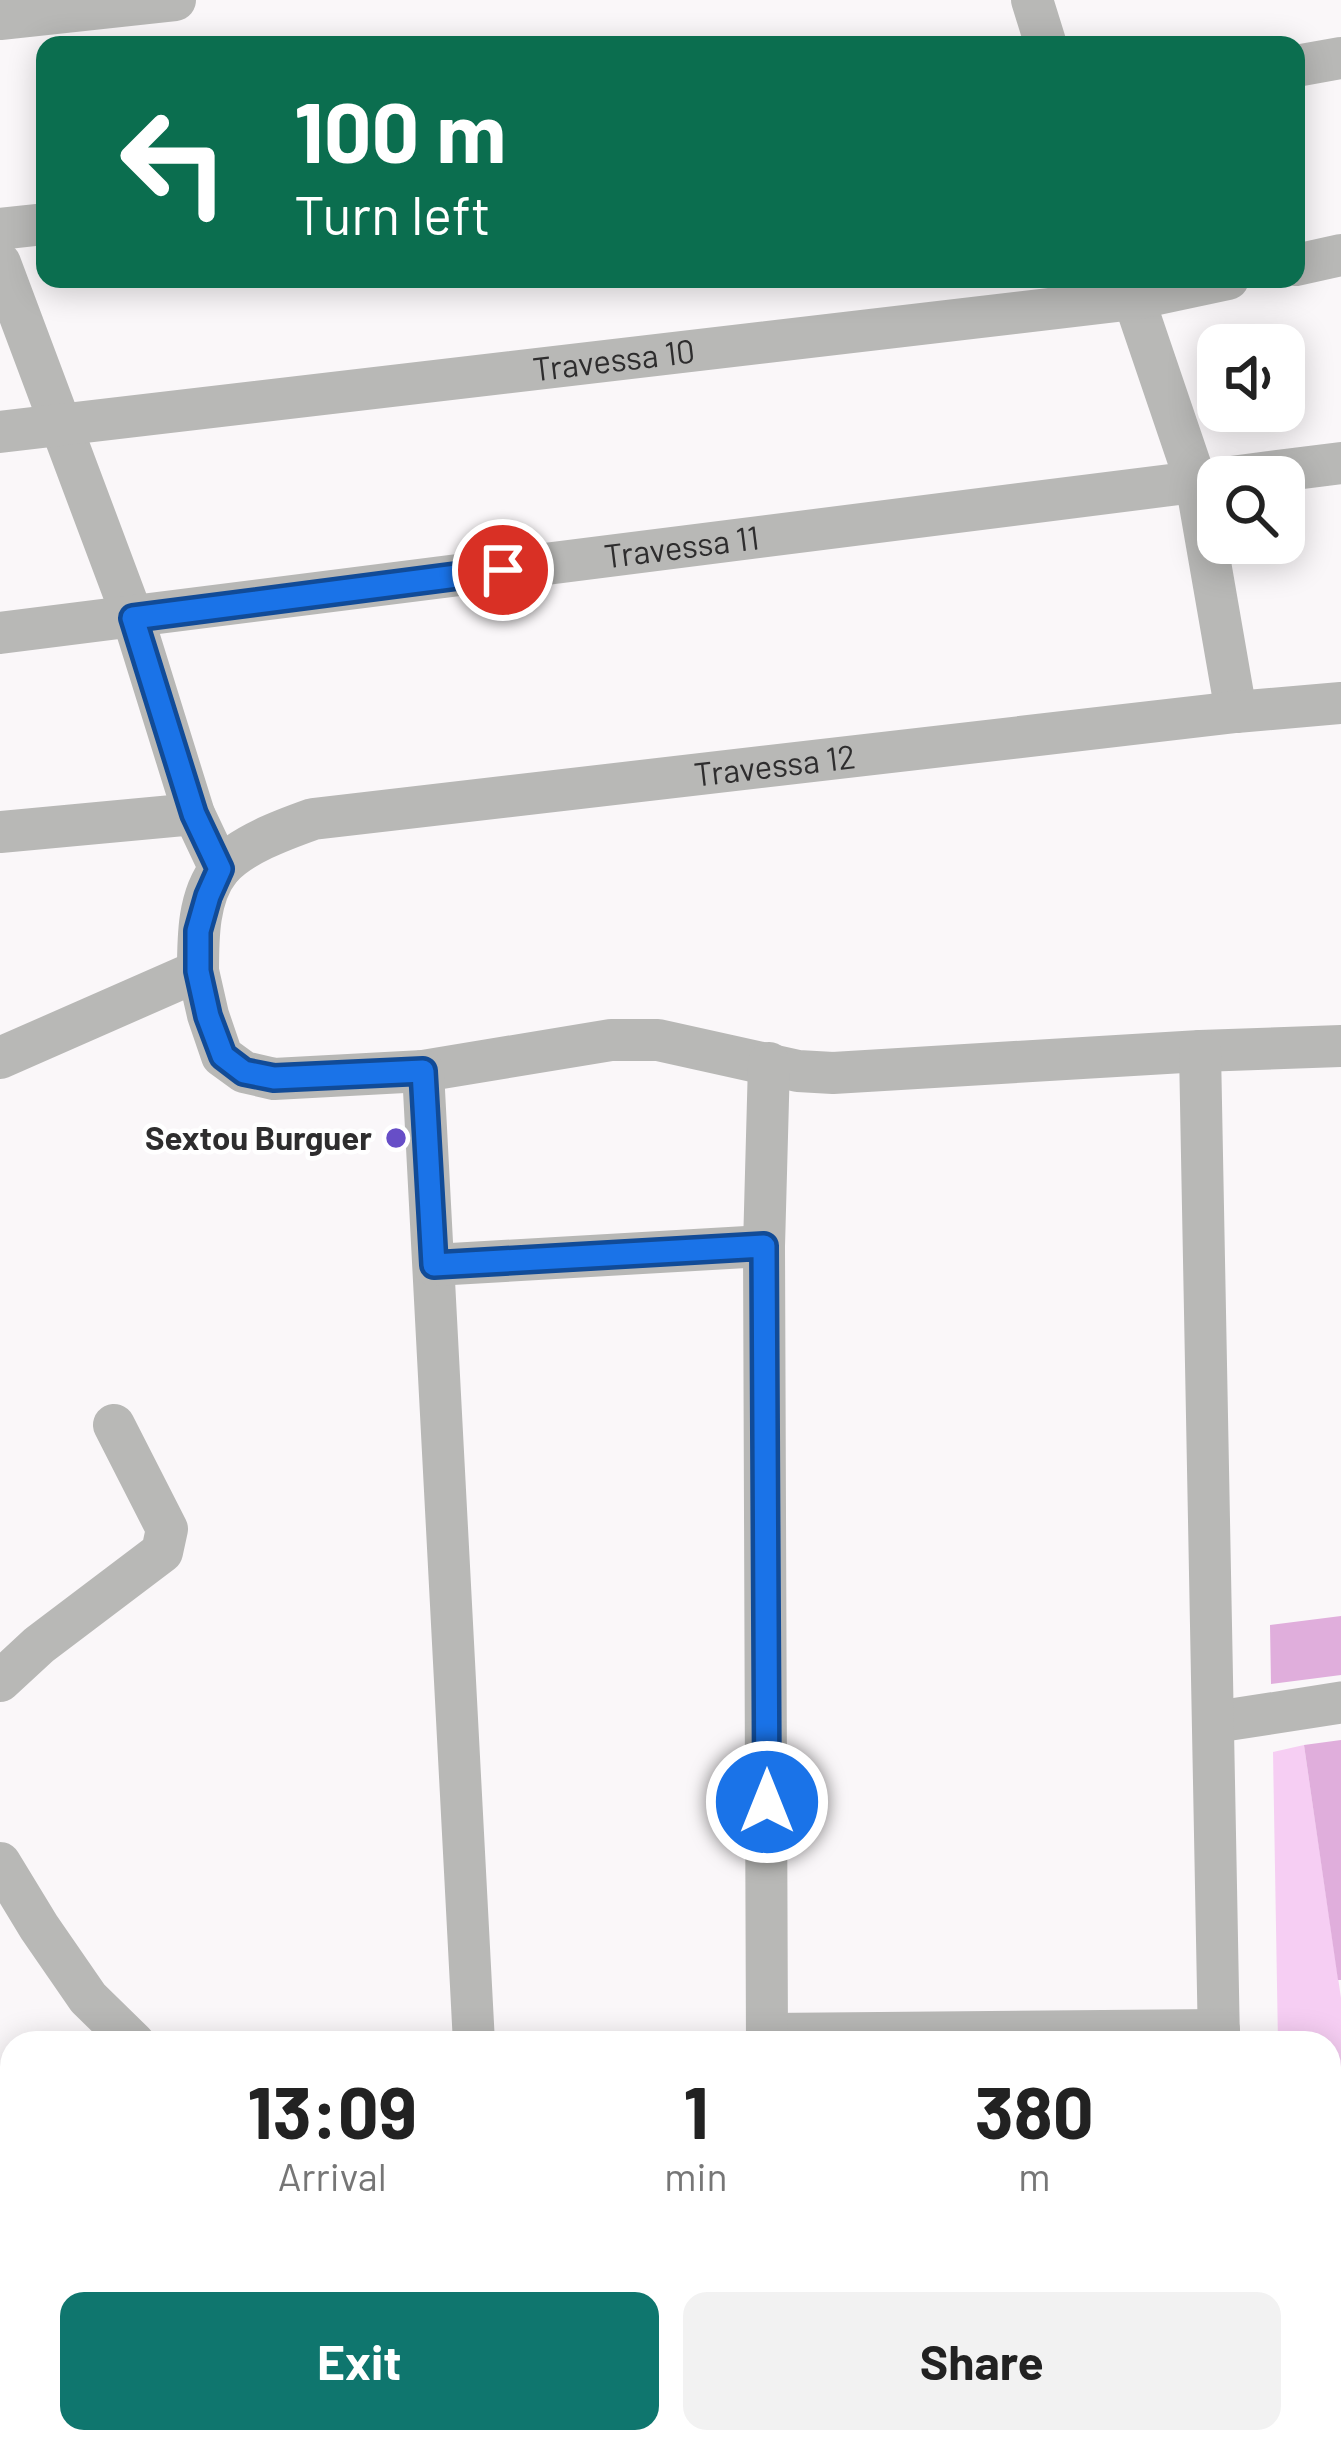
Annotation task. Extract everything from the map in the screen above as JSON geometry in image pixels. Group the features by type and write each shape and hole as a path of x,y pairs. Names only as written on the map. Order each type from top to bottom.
{"street":[{"path":"0,20 175,0"},
{"path":"1032,0 1043,36"},
{"path":"1305,64 1341,58"},
{"path":"0,229 36,225"},
{"path":"1305,263 1341,255"},
{"path":"0,263 133,618 194,814 220,869 198,931 198,971 223,1056 244,1072 274,1078 423,1071 611,1040 658,1040 798,1071 833,1073 1341,1046"},
{"path":"1130,289 1205,456"},
{"name":"Travessa 10","path":"0,432 1130,289"},
{"name":"Travessa 11","path":"1305,468 1341,463"},
{"name":"Travessa 11","path":"0,634 1197,481"},
{"path":"1223,564 1236,712"},
{"name":"Travessa 12","path":"220,869 277,832 313,819 1341,703"},
{"path":"0,832 194,814"},
{"path":"0,1058 198,971"},
{"path":"1200,1051 1219,2031"},
{"path":"767,2031 764,1246 769,1063"},
{"path":"423,1071 474,2031"},
{"path":"434,1265 764,1246"},
{"path":"0,1681 39,1645 162,1552 167,1529 114,1425"},
{"path":"0,1863 88,1998 122,2031"}],"lane":[{"path":"1213,1722 1341,1692"},
{"path":"1213,1722 1341,1713"}],"shaded area":[{"path":"1304,1745 1341,1998 1341,2031 1278,2031 1273,1752"}],"building":[{"path":"1341,1616 1341,1675 1271,1684 1270,1625"},
{"path":"1341,1740 1341,1980 1338,1980 1304,1745"}],"place":[{"name":"Sextou Burguer","path":"396,1138"}],"route":[{"path":"503,570 133,618 194,814 220,869 198,931 198,971 223,1056 244,1072 274,1078 423,1071 434,1265 764,1246 767,1802"}]}
